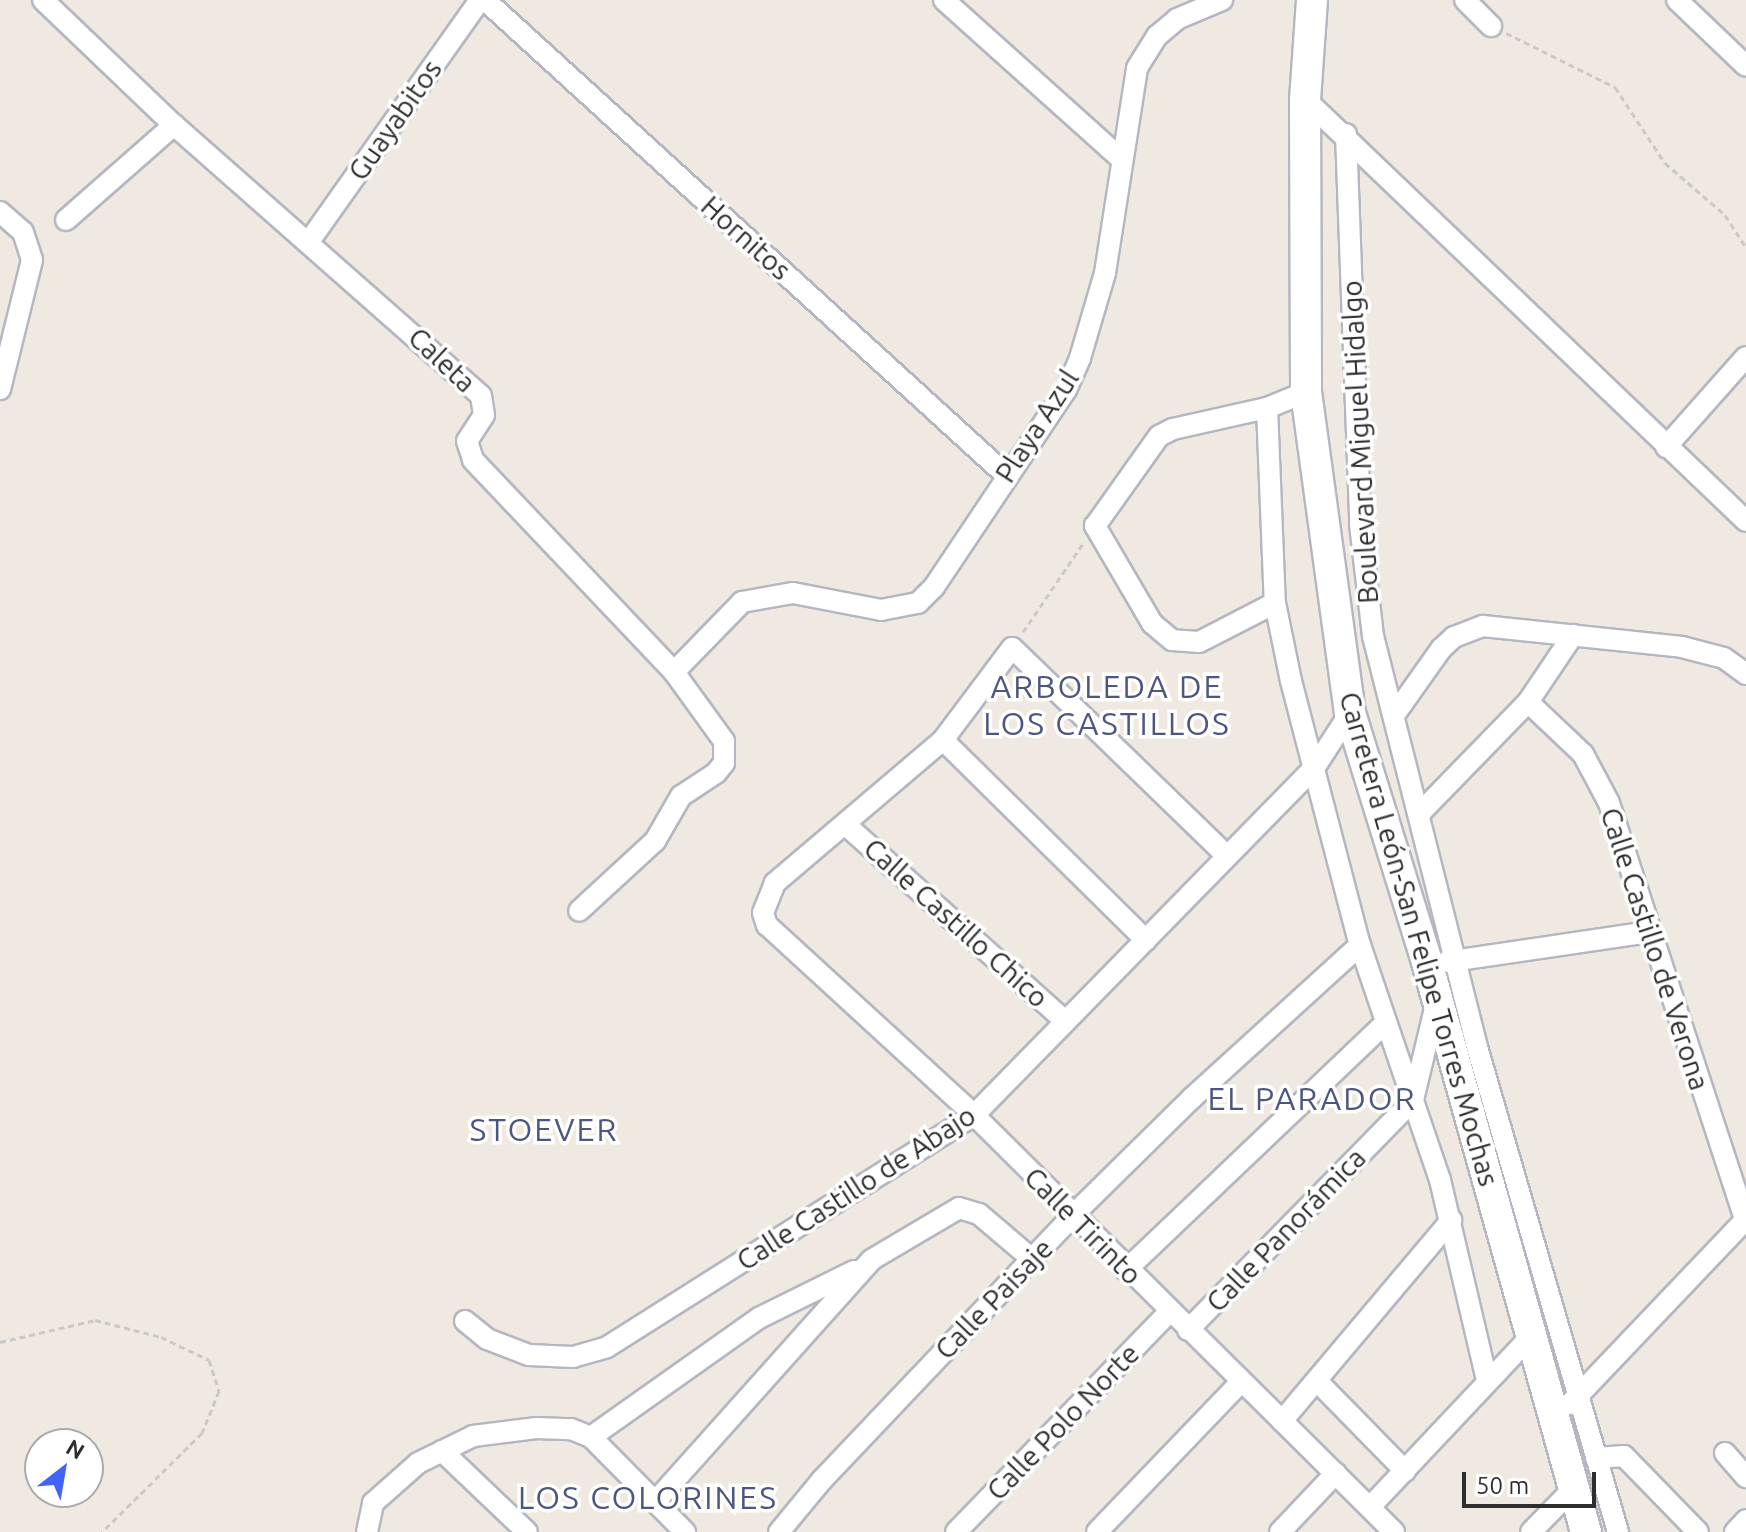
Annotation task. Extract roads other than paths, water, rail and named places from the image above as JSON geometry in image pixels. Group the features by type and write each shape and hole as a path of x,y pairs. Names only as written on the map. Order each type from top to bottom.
{"main road":[{"name":"Carretera León-San Felipe Torres Mochas","path":"1312,0 1305,99 1306,392 1350,713 1427,962 1586,1532"}],"street":[{"name":"Caleta","path":"43,0 174,125 310,240 481,396 484,415 467,441 473,460 674,672 724,741 724,763 716,773 681,796 655,841 579,911"},
{"name":"Guayabitos","path":"310,240 482,0"},
{"name":"Hornitos","path":"482,0 1006,475"},
{"path":"944,0 1121,159"},
{"name":"Playa Azul","path":"674,672 742,602 793,593 881,610 918,603 1066,390 1093,321 1105,273 1137,68 1150,47 1177,19 1222,0"},
{"path":"1465,0 1491,26"},
{"path":"1677,0 1746,66"},
{"path":"1305,99 1346,134 1666,447 1746,521"},
{"path":"66,220 174,125"},
{"name":"Boulevard Miguel Hidalgo","path":"1346,134 1363,586 1477,1047 1618,1532"},
{"path":"0,212 23,232 32,260 0,389"},
{"path":"1666,447 1746,357"},
{"path":"1275,603 1199,642 1172,640 1152,623 1095,526 1159,436 1173,429 1267,408 1306,392"},
{"path":"1267,408 1275,603 1360,945 1451,1220 1487,1381"},
{"path":"1395,714 1441,649 1467,630 1502,626 1707,652 1746,674"},
{"path":"1419,814 1528,702 1573,635"},
{"path":"847,826 943,740 1012,648 1227,856"},
{"name":"Calle Castillo de Verona","path":"1528,702 1583,754 1609,803 1648,932 1745,1219"},
{"name":"Calle Castillo de Abajo","path":"465,1321 487,1339 529,1355 573,1357 607,1347 974,1115 1315,767 1350,713"},
{"path":"943,740 1146,940"},
{"name":"Calle Tirinto","path":"847,826 775,883 764,903 767,925 974,1115 1126,1270 1394,1532"},
{"name":"Calle Castillo Chico","path":"847,826 1065,1021"},
{"path":"1427,962 1458,961 1648,932"},
{"name":"Calle Paisaje","path":"779,1532 821,1481 1073,1215 1192,1098 1360,945"},
{"path":"1413,1100 1437,1000"},
{"path":"1126,1270 1384,1024"},
{"name":"Calle Panorámica","path":"1188,1330 1413,1100"},
{"path":"591,1437 759,1318 867,1263 959,1208 979,1214 1032,1259"},
{"path":"1554,1422 1745,1219"},
{"path":"1282,1421 1451,1220"},
{"path":"655,1502 867,1263"},
{"name":"Calle Polo Norte","path":"956,1532 1169,1312"},
{"path":"1370,1507 1532,1335"},
{"path":"1317,1381 1405,1471"},
{"path":"1097,1532 1241,1382"},
{"path":"367,1532 373,1503 391,1484 442,1451 504,1430 571,1429 591,1437 685,1532"},
{"path":"442,1451 527,1532"},
{"path":"1725,1453 1746,1477"},
{"path":"1596,1458 1624,1456 1698,1532"},
{"path":"1280,1532 1336,1473"},
{"path":"1531,1532 1573,1489"},
{"path":"1735,1532 1746,1520"}],"district":[{"name":"ARBOLEDA DE LOS CASTILLOS","path":"1107,706"},
{"name":"EL PARADOR","path":"1312,1098"},
{"name":"STOEVER","path":"544,1129"},
{"name":"LOS COLORINES","path":"648,1497"}]}
